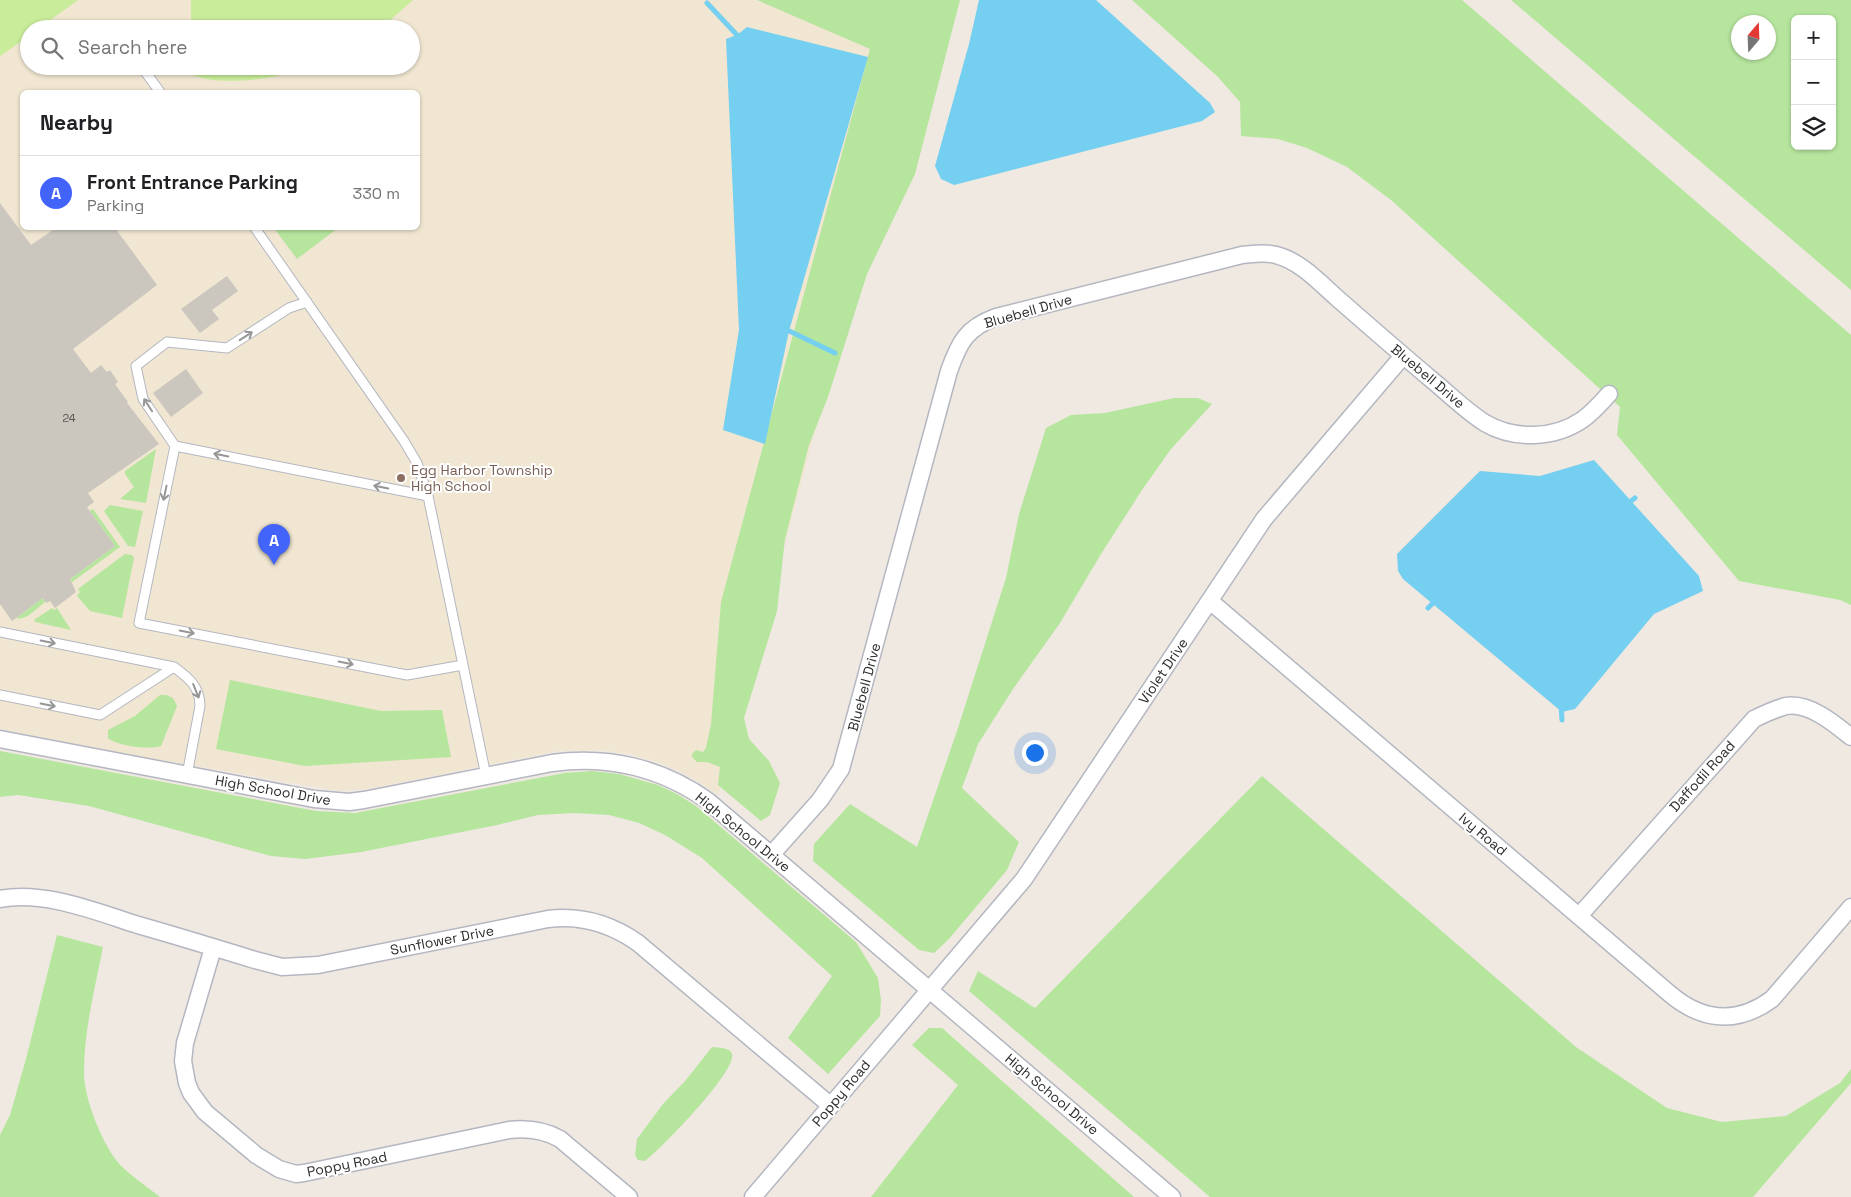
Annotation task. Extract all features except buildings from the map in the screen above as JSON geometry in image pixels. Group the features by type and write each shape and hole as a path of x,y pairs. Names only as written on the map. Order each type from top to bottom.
{"street":[{"name":"Bluebell Drive","path":"771,855 820,800 841,769 949,371 958,346 979,325 996,317 1242,256 1274,254 1290,260 1308,272 1403,356 1486,423 1504,431 1530,436 1548,434 1566,428 1582,420 1610,394"},
{"name":"Violet Drive","path":"929,990 1024,879 1264,518 1403,356"},
{"name":"Ivy Road","path":"1210,601 1579,916 1682,1003 1693,1009 1719,1017 1734,1017 1749,1013 1772,1000 1851,907"},
{"name":"Daffodil Road","path":"1579,916 1754,719 1770,711 1789,706 1812,710 1832,721 1851,738"},
{"name":"High School Drive","path":"0,739 314,799 349,802 576,760 606,761 644,769 671,779 697,794 771,855 1172,1197"},
{"name":"Sunflower Drive","path":"0,899 18,896 30,897 75,906 269,964 294,967 318,965 548,919 567,918 592,921 615,929 638,943 830,1106"},
{"name":"Poppy Road","path":"213,948 185,1043 184,1075 191,1093 205,1112 270,1165 288,1172 304,1173 509,1130 530,1129 560,1139 629,1197"},
{"name":"Poppy Road","path":"753,1197 929,990"}],"lane":[{"path":"148,75 159,90"},
{"path":"256,230 404,441 417,463 428,496 486,776"},
{"path":"306,302 290,308 227,348 167,342 136,366 143,399 175,446 428,496"},
{"path":"175,446 139,623 407,675 463,665"},
{"path":"0,632 174,667 194,684 200,699 187,775"},
{"path":"0,695 100,715 174,667"}],"shaded area":[{"name":"Egg Harbor Township High School","path":"0,0 930,0 718,795 691,777 661,763 629,754 600,750 557,751 373,788 339,791 144,757 0,729"}],"green space":[{"path":"0,0 78,0 50,20 20,20 20,42 0,56"},
{"path":"191,0 413,0 390,20 191,20"},
{"path":"757,0 960,0 915,174 867,274 828,397 809,445 785,539 777,611 744,718 749,739 769,761 780,783 770,815 761,821 718,785 720,767 707,762 697,762 692,757 692,754 696,750 703,752 706,748 711,724 721,602 870,49"},
{"path":"1132,0 1462,0 1851,335 1851,605 1840,600 1739,581 1617,435 1620,407 1391,200 1347,167 1307,148 1278,139 1241,136 1240,102 1217,76"},
{"path":"1511,0 1851,0 1851,290"},
{"path":"193,75 279,75 234,81 203,78"},
{"path":"275,230 335,230 297,259"},
{"path":"1174,398 1198,398 1212,404 1171,449 1142,490 1060,623 1013,689 978,744 962,788 1019,842 1007,870 949,939 934,953 919,950 813,861 814,844 850,804 917,847 957,731 1006,578 1019,514 1046,428 1071,415 1105,413"},
{"path":"156,449 146,503 120,499 134,487 125,471"},
{"path":"110,505 143,511 135,547 128,546 104,511"},
{"path":"93,509 120,547 72,582 70,579 115,546 90,511"},
{"path":"125,554 132,555 134,558 122,618 90,611 77,596 80,592 78,589"},
{"path":"43,598 45,602 31,613 24,618 16,618"},
{"path":"52,608 54,610 57,608 71,630 35,622 34,620"},
{"path":"230,680 381,711 442,710 451,757 305,766 216,749"},
{"path":"160,695 173,698 177,706 161,746 149,748 133,746 118,743 108,738 108,730 135,716"},
{"path":"0,751 316,811 355,813 565,773 592,771 619,774 658,785 696,806 856,942 878,978 881,1000 880,1016 828,1074 788,1038 832,976 702,858 665,835 639,823 609,815 574,813 538,815 361,852 305,859 271,856 89,806 18,795 0,797"},
{"path":"1262,776 1576,1047 1667,1108 1722,1122 1786,1116 1840,1083 1851,1069 1851,1083 1753,1197 1210,1197 969,991 978,971 1035,1008"},
{"path":"57,935 103,947 90,1009 84,1056 86,1093 99,1130 116,1160 160,1197 0,1197 0,1135 10,1115 26,1059"},
{"path":"929,1028 942,1028 1134,1197 871,1197 958,1085 912,1045"},
{"path":"712,1047 726,1049 732,1054 730,1063 723,1076 696,1109 654,1154 645,1161 638,1160 635,1155 637,1139 663,1104 686,1080"}],"water":[{"path":"979,0 1096,0 1210,103 1215,112 1202,121 954,185 941,179 935,166 969,44"},
{"path":"747,27 868,57 789,331 765,444 723,430 739,330 726,39 737,35"},
{"path":"1594,460 1699,576 1703,591 1654,614 1575,709 1562,712 1403,579 1398,571 1397,554 1480,471 1540,476"}],"waterway":[{"path":"707,3 737,35 739,40"},
{"path":"783,328 835,353"},
{"path":"1626,505 1635,498"},
{"path":"1428,608 1436,600"},
{"path":"1561,704 1562,720"}],"place":[{"name":"Egg Harbor Township High School","path":"401,478"},
{"name":"Front Entrance Parking","path":"274,565"}]}
